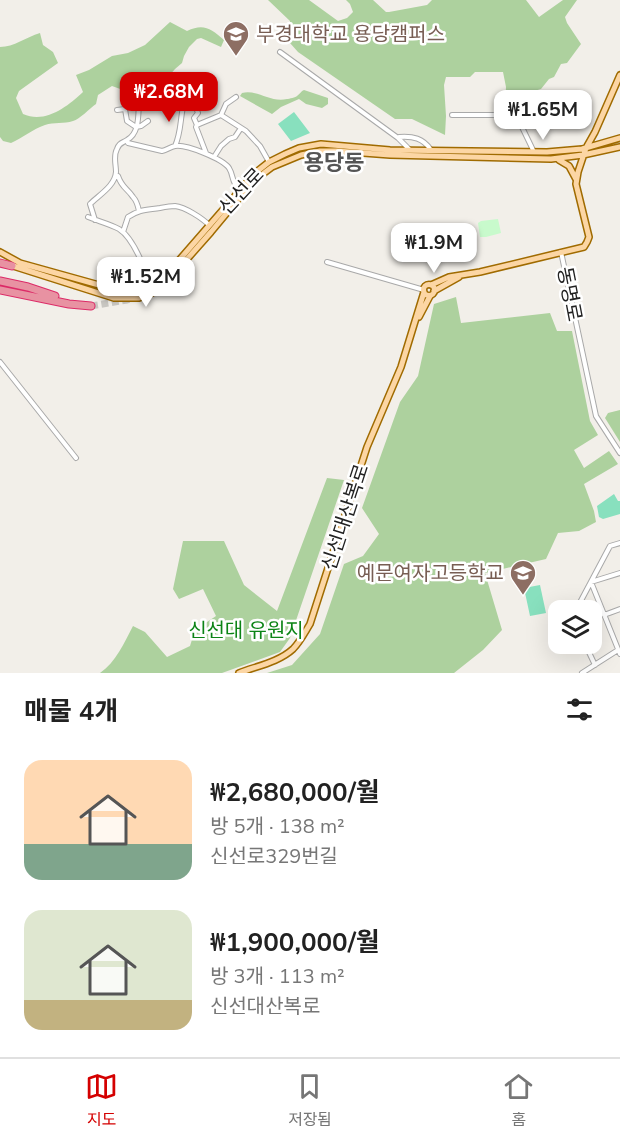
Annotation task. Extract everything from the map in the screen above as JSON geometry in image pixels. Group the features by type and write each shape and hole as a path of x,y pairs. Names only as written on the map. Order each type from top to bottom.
{"highway":[{"path":"0,262 12,266"},
{"path":"0,283 91,304 69,304 0,290"}],"main road":[{"path":"576,180 586,148 620,75"},
{"name":"신선로","path":"152,293 166,283 212,232 268,162 299,148 321,144 390,150 570,151 620,138"},
{"name":"신선로","path":"0,252 20,263 127,291 150,285 167,274 239,189 262,170 301,155 324,151 410,156 551,159 584,156 620,147"},
{"path":"551,159 560,160 569,166 576,180"},
{"name":"동명로","path":"561,252 584,247 589,237 576,180"},
{"path":"428,291 459,277 561,252"},
{"path":"12,266 114,298 132,299 152,293"},
{"name":"신선대산복로","path":"239,673 281,657 292,650 310,624 367,447 402,367 414,326 428,291"}],"street":[{"path":"280,52 398,138 409,149"},
{"path":"172,81 172,99 177,106 183,107 190,103 195,105 198,113 194,118 196,127 206,153"},
{"path":"94,220 90,204 111,185 116,175 115,153 118,146 136,132 139,102 171,93"},
{"path":"197,125 221,115 226,104 236,97"},
{"path":"127,141 162,151 175,146 180,132 179,123 183,107"},
{"path":"117,110 125,109 127,121 136,126 141,126 148,121"},
{"path":"221,115 246,131 260,146 268,162"},
{"path":"452,115 512,116 520,123 534,152"},
{"path":"214,157 225,142 235,137 241,128"},
{"path":"398,138 410,137 421,140 430,150"},
{"path":"175,146 214,157 228,167 233,182 239,189"},
{"path":"116,175 126,190 132,194 139,211"},
{"path":"123,232 128,217 149,208 174,206 198,216 209,225"},
{"path":"88,217 123,232 140,258 152,293"},
{"name":"동명로","path":"561,252 596,416 620,453"},
{"path":"327,262 428,291"},
{"path":"0,362 76,458"},
{"path":"581,600 610,546 620,543"},
{"path":"591,582 620,573"},
{"path":"582,673 619,652 591,582"},
{"path":"604,615 620,609"},
{"path":"590,654 595,664"}],"green space":[{"path":"268,0 309,0 338,21 347,18 353,12 346,0 373,0 389,12 427,5 432,0 526,0 539,17 563,0 577,0 565,17 581,44 567,63 561,64 554,77 549,79 541,89 524,94 505,107 506,87 503,72 475,72 470,77 446,77 444,85 445,135 412,119 395,119 298,52 290,43 290,21"},
{"path":"170,22 187,31 198,27 207,28 224,40 221,47 201,38 197,39 189,47 182,63 161,85 152,90 137,84 123,90 112,86 98,95 96,104 76,120 45,125 11,143 3,141 0,137 0,47 40,33 43,45 53,52 58,63 19,91 16,98 23,114 39,117 63,108 83,92 76,75 112,56 128,53 145,45"},
{"path":"304,90 328,98 328,104 322,108 306,104 299,99 272,114 240,96 248,92 281,100 295,97"},
{"path":"294,112 310,133 291,141 278,124"},
{"path":"498,219 501,233 480,237 478,223"},
{"path":"456,297 461,323 550,313 557,331 572,331 590,421 598,435 574,450 584,468 609,451 618,464 584,484 596,522 579,531 558,533 546,559 485,573 502,630 483,650 454,673 267,673 292,665 320,634 344,564 363,556 379,534 362,508 400,402 418,376 434,304"},
{"path":"620,410 620,442 605,418 608,413"},
{"name":"신선대 유원지","path":"327,478 344,480 290,638 280,652 222,673 100,673 115,658 133,626 145,632 167,657 190,646 195,630 216,616 203,589 179,599 173,589 183,541 224,541 244,585 277,611"},
{"path":"614,494 620,501 620,514 603,519 599,517 597,506"},
{"path":"540,585 546,613 530,616 524,588"}],"tunnel":[{"path":"593,148 620,141"},
{"path":"301,153 326,148"},
{"path":"91,306 133,298"}],"place":[{"name":"부경대학교 용당캠퍼스","path":"236,57"},
{"name":"예문여자고등학교","path":"523,596"}],"district":[{"name":"용당동","path":"334,162"}]}
